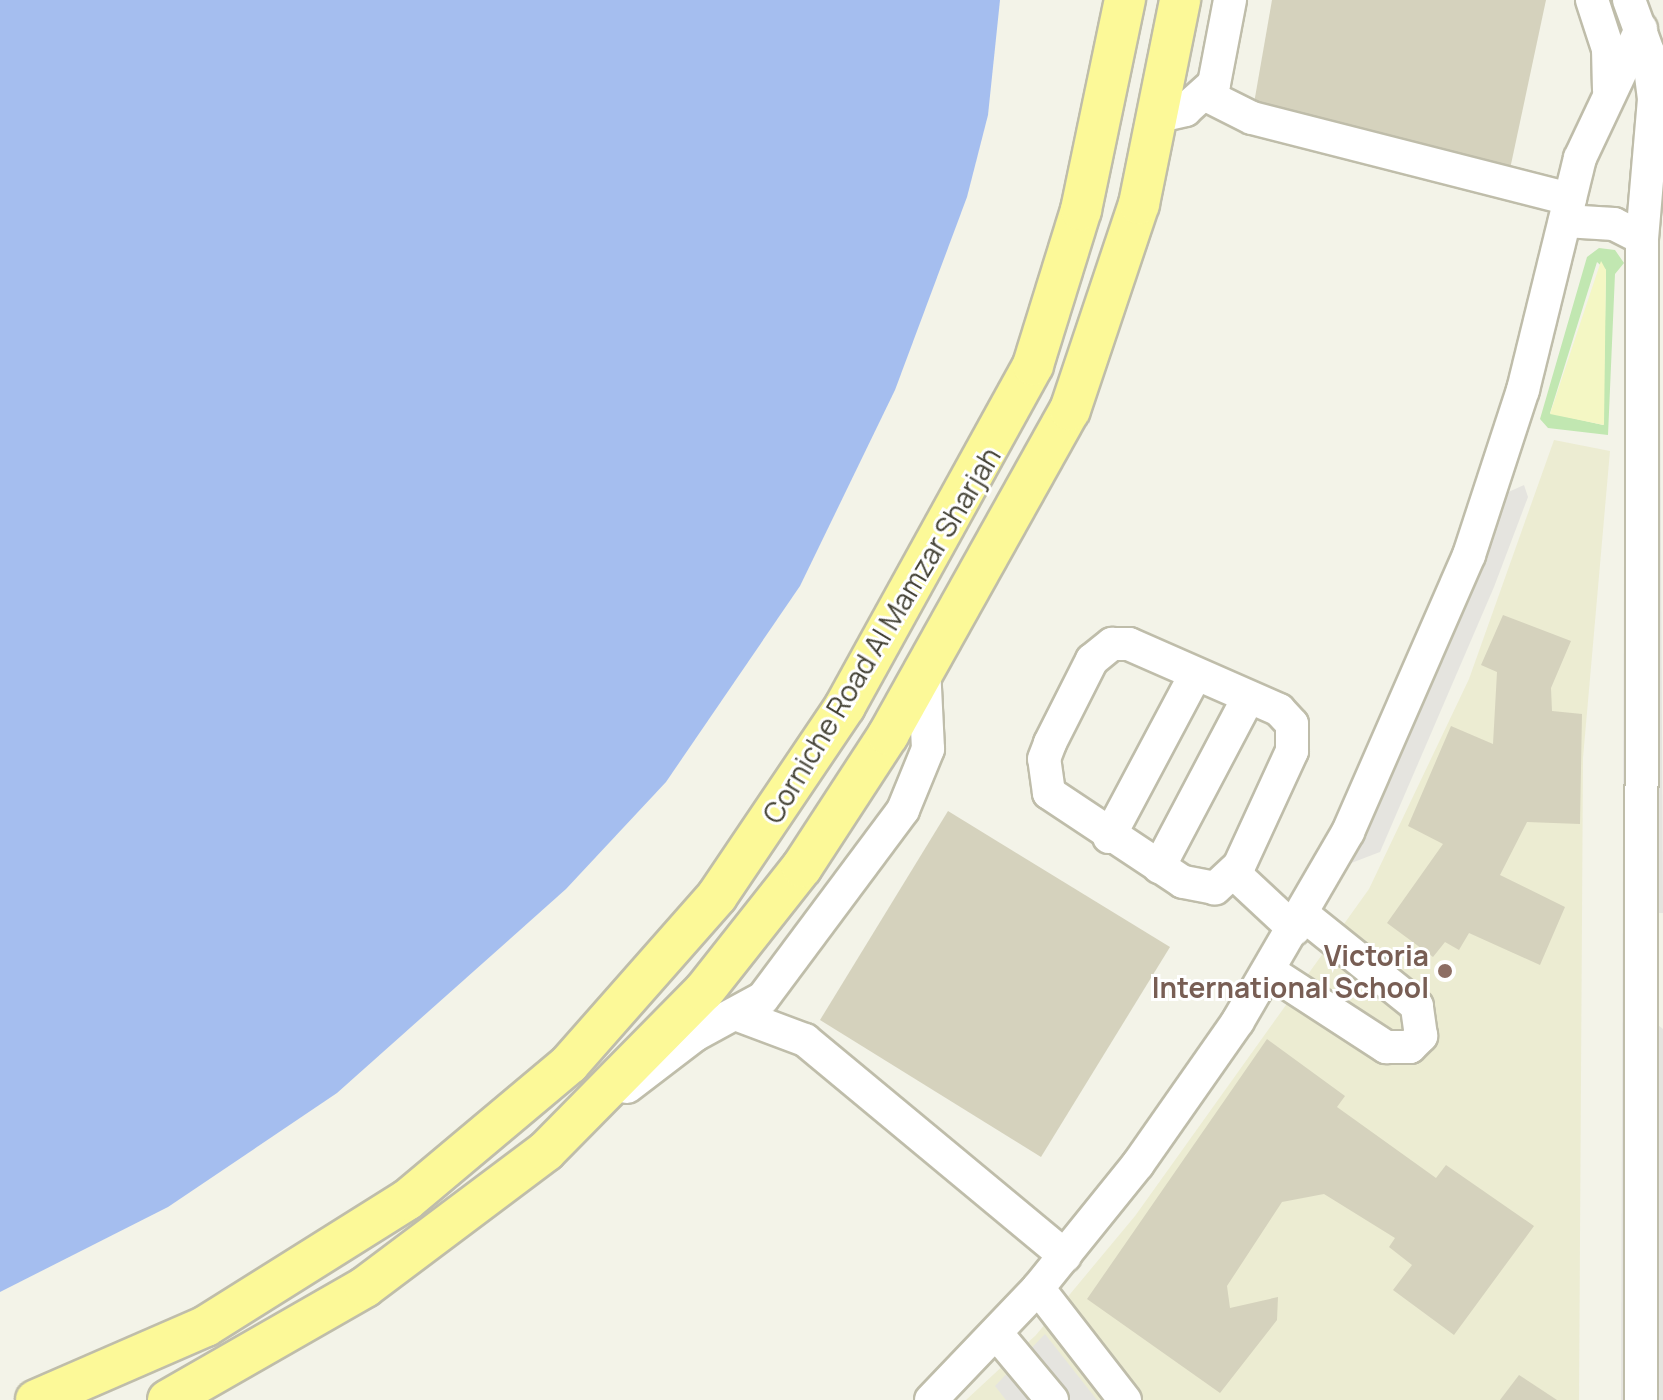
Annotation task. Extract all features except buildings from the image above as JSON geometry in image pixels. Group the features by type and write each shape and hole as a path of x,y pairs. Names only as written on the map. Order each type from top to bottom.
{"main road":[{"name":"Corniche Road Al Mamzar Sharjah","path":"36,1400 206,1326 407,1200 569,1064 717,896 845,706 1033,365 1081,210 1125,0"},
{"name":"Corniche Road Al Mamzar Sharjah","path":"168,1400 298,1331 431,1242 599,1102 704,991 802,867 924,667 1070,410 1119,273 1160,116 1180,0"},
{"path":"1116,52 1170,61 1196,0"}],"street":[{"path":"1160,116 1206,95 1218,72 1230,0"},
{"path":"1592,0 1608,49 1609,97"},
{"path":"931,1400 997,1334 1065,1256 1189,1093 1298,922 1404,717 1469,555 1523,390 1567,210 1609,97 1635,14"},
{"path":"1635,14 1654,99 1642,238 1654,312 1653,974 1641,1400"},
{"path":"1206,95 1252,118 1614,224 1642,238"},
{"path":"1121,642 1248,698 1287,716 1294,742 1235,874 1215,888 1199,888 1159,867 1060,806 1044,777 1050,743 1092,660 1121,642"},
{"path":"599,1102 738,1015 783,976 915,791 928,749 924,667"},
{"path":"1109,837 1195,675"},
{"path":"1159,867 1248,698"},
{"path":"1235,874 1417,1006 1421,1036 1410,1047 1386,1047 1269,971"},
{"path":"783,976 805,1040"},
{"path":"738,1015 805,1040 1065,1256"},
{"path":"1038,1288 1125,1400"},
{"path":"997,1334 1052,1400"}],"shaded area":[{"path":"1599,248 1615,250 1624,263 1615,274 1608,435 1548,428 1540,419 1587,257","holes":["1597,262 1606,270 1603,425 1550,413"]},
{"path":"1635,269 1630,1400 1621,1400 1625,278"},
{"path":"1660,367 1663,913 1658,913"},
{"name":"Victoria International School","path":"1554,440 1610,451 1583,758 1579,1400 966,1400 1036,1335 1135,1216 1369,889 1469,679"},
{"path":"1524,485 1528,497 1494,587 1380,852 1346,865 1504,494"},
{"path":"1658,1025 1663,1029 1663,1400 1656,1400"},
{"path":"1045,1334 1097,1400 1006,1400 995,1386"}],"sand":[{"path":"1601,261 1606,270 1604,425 1550,414"}],"water":[{"path":"0,0 1000,0 988,115 967,197 895,390 800,586 666,782 566,889 337,1093 168,1207 0,1292"}],"place":[{"name":"Victoria International School","path":"1445,971"}]}
